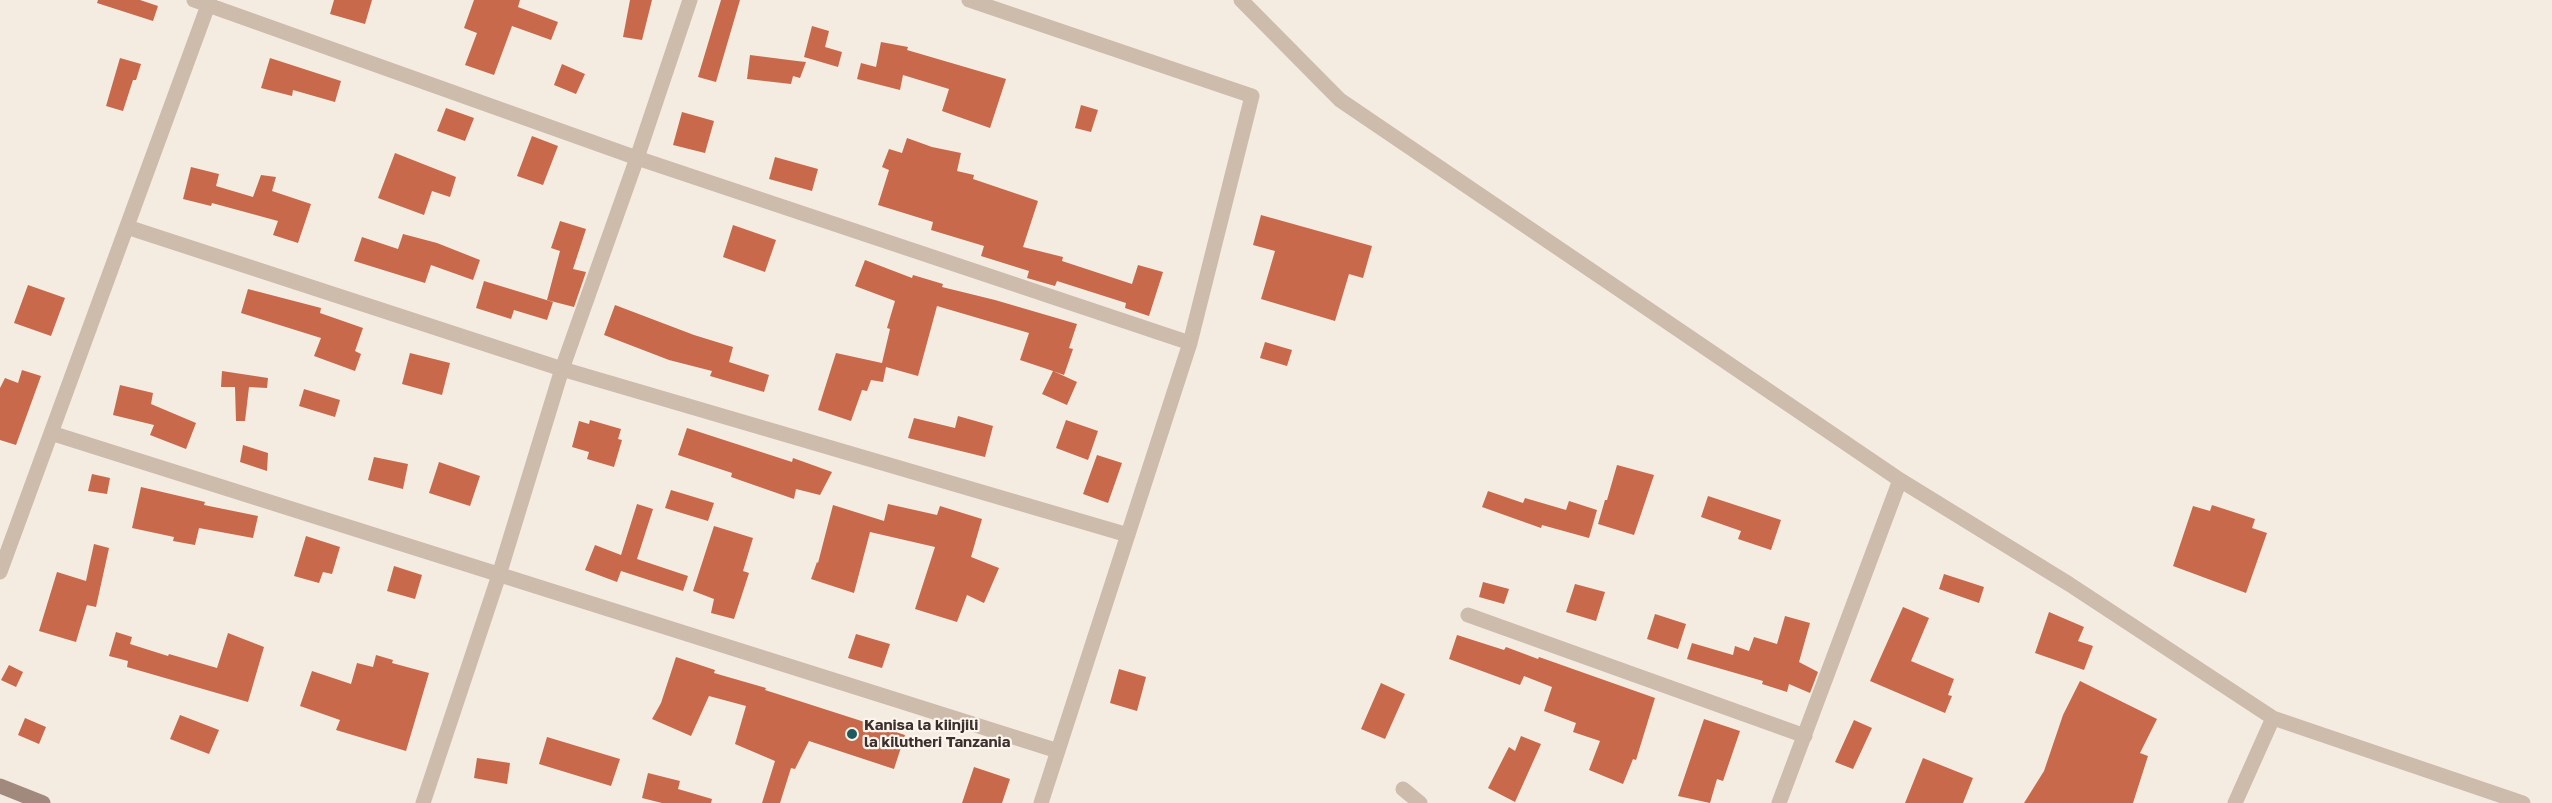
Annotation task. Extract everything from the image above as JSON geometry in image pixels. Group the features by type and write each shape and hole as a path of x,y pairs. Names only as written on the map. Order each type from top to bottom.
{"street":[{"path":"423,803 499,575 562,369 638,158 690,0"},
{"path":"969,0 1252,96 1190,343 1041,803"},
{"path":"1241,0 1340,100 1900,480 2069,585 2273,718 2518,802"},
{"path":"0,572 127,226 204,1 638,158 1190,343"},
{"path":"127,226 562,369 1128,535"},
{"path":"51,433 1058,751"},
{"path":"1779,803 1900,480"},
{"path":"1468,615 1805,736"},
{"path":"2235,803 2273,718"},
{"path":"0,786 44,803"},
{"path":"1403,789 1420,803"}],"building":[{"path":"98,0 140,0 158,6 153,21 97,3"},
{"path":"334,0 372,0 365,24 330,14"},
{"path":"474,0 520,0 518,7 558,22 551,40 512,26 494,75 465,65 477,33 464,28"},
{"path":"630,0 652,0 642,40 623,37"},
{"path":"721,0 740,0 716,82 698,77"},
{"path":"812,26 829,31 825,47 842,52 838,67 804,57"},
{"path":"881,42 908,47 907,50 1006,79 990,128 942,111 949,89 903,75 900,90 857,79 861,63 876,67"},
{"path":"750,55 806,62 800,78 793,76 791,84 747,79"},
{"path":"120,58 141,64 123,111 106,106"},
{"path":"270,58 341,81 335,102 293,90 292,96 261,88"},
{"path":"562,64 585,74 576,94 554,85"},
{"path":"1081,105 1098,110 1091,132 1075,128"},
{"path":"446,108 474,118 465,141 437,131"},
{"path":"682,112 714,121 705,153 673,145"},
{"path":"532,136 558,146 543,185 517,176"},
{"path":"907,138 932,147 961,153 957,171 974,175 973,179 1038,201 1023,247 1063,257 1062,261 1132,284 1138,265 1163,272 1149,316 1125,308 1126,303 1057,281 1055,286 1027,278 1029,271 981,256 984,246 931,230 933,222 878,205 889,170 882,167 889,149 902,153"},
{"path":"395,153 456,177 450,197 432,191 424,215 378,198"},
{"path":"775,157 818,169 812,191 769,179"},
{"path":"191,167 219,174 216,186 253,197 261,175 276,177 272,191 311,204 298,243 273,235 278,221 212,203 211,206 183,199"},
{"path":"1261,215 1372,246 1363,278 1349,274 1335,321 1261,299 1275,251 1253,245"},
{"path":"560,221 586,229 573,269 586,272 574,307 547,300 560,251 551,248"},
{"path":"733,225 776,240 765,272 723,257"},
{"path":"403,234 437,243 480,260 473,280 431,265 425,283 354,261 362,237 398,249"},
{"path":"865,260 912,278 913,275 943,284 942,287 1077,324 1069,348 1073,349 1064,375 1020,360 1029,333 937,306 918,376 886,367 883,382 871,380 867,391 862,390 851,421 818,410 836,353 882,363 890,329 887,328 895,301 855,286"},
{"path":"484,281 553,302 547,320 514,310 511,319 476,308"},
{"path":"28,285 65,298 51,336 14,323"},
{"path":"248,289 321,308 320,313 363,328 355,351 361,354 355,371 314,356 321,338 241,313"},
{"path":"615,305 733,347 729,362 769,375 764,392 710,376 712,371 669,360 604,335"},
{"path":"1265,342 1292,350 1287,366 1260,358"},
{"path":"410,353 450,363 442,395 402,384"},
{"path":"22,370 41,376 16,445 0,440 0,388 5,378 18,383"},
{"path":"222,371 268,378 267,388 249,387 245,421 236,421 235,387 221,387"},
{"path":"1053,371 1077,382 1067,405 1042,394"},
{"path":"120,385 153,393 151,404 196,423 186,449 150,435 154,425 113,415"},
{"path":"304,389 340,400 335,417 299,406"},
{"path":"958,416 993,426 985,457 908,438 914,418 955,428"},
{"path":"590,420 621,429 618,439 622,440 614,467 587,459 589,452 572,447 579,421 589,424"},
{"path":"1066,420 1098,431 1088,460 1056,448"},
{"path":"687,428 792,462 793,458 832,472 820,495 796,489 794,499 731,477 732,473 678,455"},
{"path":"243,445 268,453 267,471 240,462"},
{"path":"1097,455 1122,463 1108,503 1083,494"},
{"path":"374,457 408,464 403,489 368,480"},
{"path":"439,462 480,476 470,506 429,493"},
{"path":"1617,465 1654,475 1634,535 1598,524"},
{"path":"92,474 110,478 107,494 88,491"},
{"path":"141,487 205,502 204,505 258,516 253,538 199,528 195,545 173,541 174,537 132,528"},
{"path":"671,490 714,503 708,521 665,508"},
{"path":"1488,491 1523,503 1525,498 1566,510 1569,501 1597,510 1589,538 1542,525 1541,528 1482,507"},
{"path":"1708,496 1781,520 1771,550 1738,539 1741,531 1701,517"},
{"path":"637,504 653,509 637,559 688,576 683,591 621,571 617,582 585,570 595,545 621,555"},
{"path":"888,504 937,515 940,506 982,519 971,557 999,568 984,603 967,595 957,622 915,609 935,547 870,532 854,593 811,579 818,563 833,505 884,521"},
{"path":"2212,505 2255,519 2252,528 2267,533 2246,593 2173,566 2193,506 2210,511"},
{"path":"714,526 753,538 743,571 749,573 734,619 711,613 714,599 693,591"},
{"path":"306,536 340,547 332,574 323,572 319,583 294,576"},
{"path":"94,544 109,548 96,607 87,605 76,642 39,631 57,572 86,581"},
{"path":"394,566 422,575 415,599 387,591"},
{"path":"1944,574 1984,587 1979,603 1939,589"},
{"path":"1483,582 1509,589 1504,604 1479,597"},
{"path":"1575,584 1605,592 1596,621 1566,612"},
{"path":"1903,607 1929,618 1911,661 1954,679 1948,695 1952,696 1945,713 1870,681"},
{"path":"2049,612 2084,627 2078,641 2093,646 2084,670 2035,653"},
{"path":"1655,614 1686,624 1678,649 1647,639"},
{"path":"1785,616 1810,623 1799,662 1818,672 1810,693 1789,684 1787,692 1762,684 1763,681 1687,659 1692,643 1733,655 1735,646 1749,651 1754,637 1777,644"},
{"path":"116,632 132,637 130,644 217,668 228,633 264,647 248,702 127,667 128,661 109,656"},
{"path":"856,634 890,644 882,668 848,658"},
{"path":"1457,635 1504,650 1506,647 1538,659 1539,657 1655,698 1636,760 1633,759 1623,784 1589,770 1600,741 1573,732 1576,723 1544,711 1552,687 1524,676 1520,685 1449,659"},
{"path":"376,655 393,660 392,663 429,673 406,751 336,730 340,720 300,706 312,671 351,684 357,663 373,667"},
{"path":"676,657 715,670 714,673 905,735 894,769 809,741 795,769 791,768 780,803 762,803 775,761 735,744 746,706 709,696 691,736 652,719 661,703"},
{"path":"9,665 23,672 16,687 1,680"},
{"path":"1119,669 1146,677 1137,711 1110,703"},
{"path":"2080,681 2157,719 2140,753 2148,756 2133,803 2024,803 2044,771 2063,715"},
{"path":"1381,683 1405,694 1385,739 1361,729"},
{"path":"180,715 219,730 209,754 170,739"},
{"path":"25,718 46,727 39,744 18,735"},
{"path":"1704,719 1740,731 1723,781 1717,779 1710,803 1678,796"},
{"path":"1854,720 1872,728 1853,769 1835,762"},
{"path":"1521,736 1541,744 1515,802 1488,788 1509,747 1515,751"},
{"path":"547,737 620,759 611,786 539,764"},
{"path":"477,758 510,763 507,784 474,778"},
{"path":"1923,758 1973,778 1963,803 1905,803"},
{"path":"974,767 1010,779 1002,803 962,803"},
{"path":"648,773 680,781 678,789 712,799 711,803 662,803 642,798"}],"place":[{"name":"Kanisa la kiinjili la kilutheri Tanzania","path":"852,734"}]}
